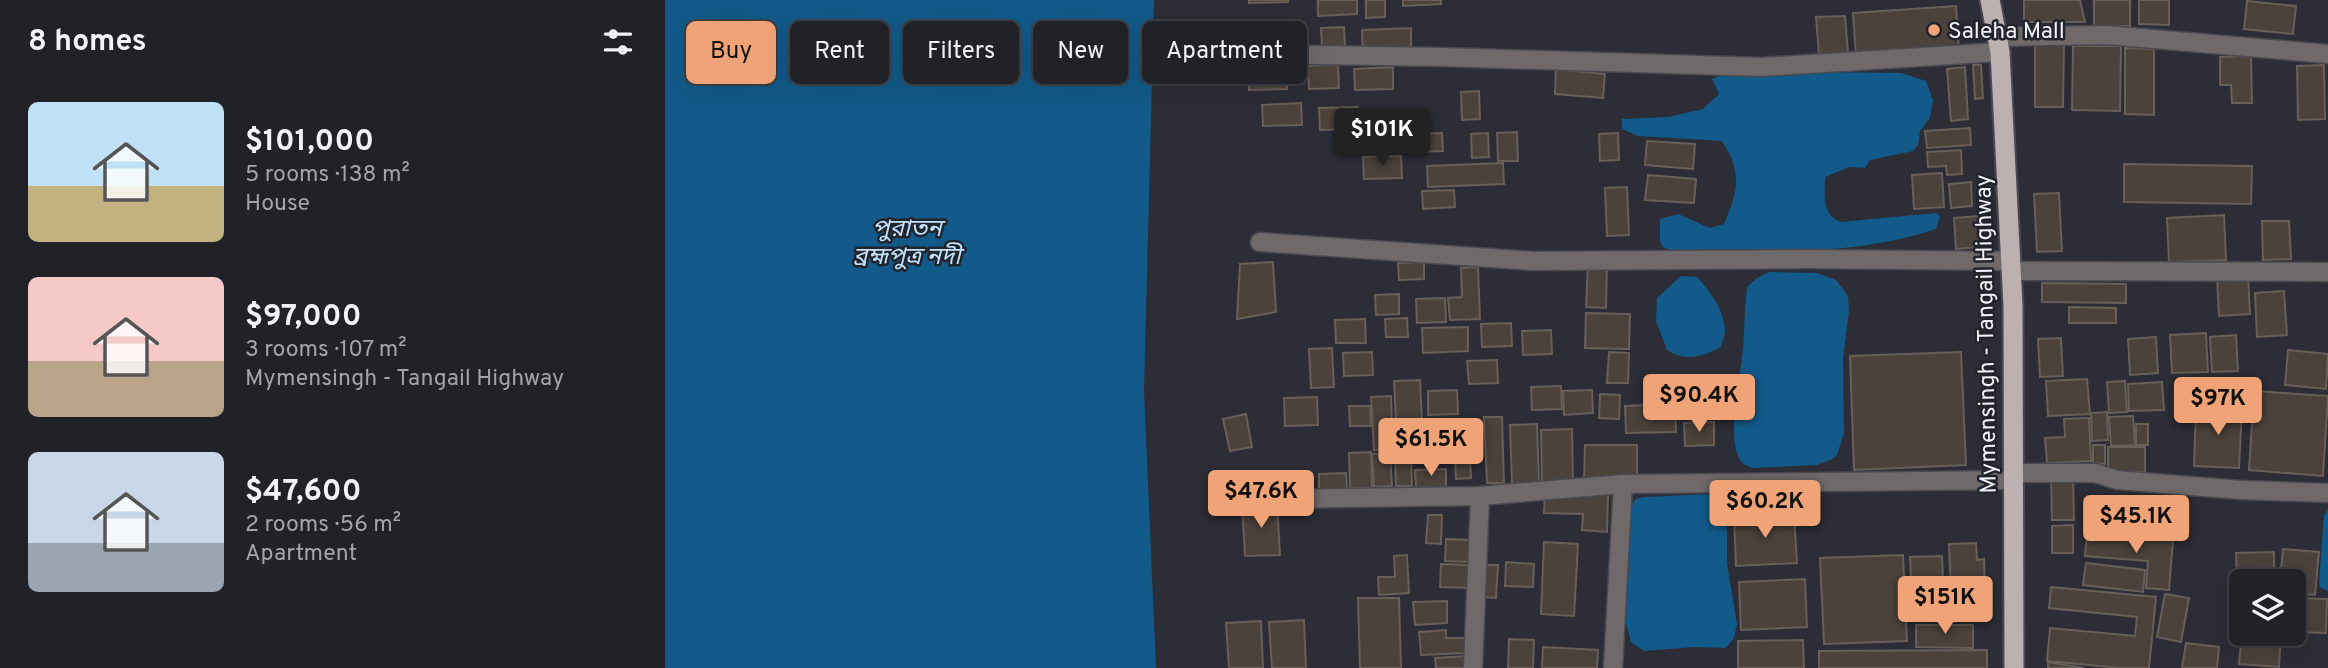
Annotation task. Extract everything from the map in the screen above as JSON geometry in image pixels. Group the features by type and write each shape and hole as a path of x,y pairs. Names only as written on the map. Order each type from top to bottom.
{"highway":[{"name":"Mymensingh - Tangail Highway","path":"1990,0 1999,44 2011,266 2014,668"}],"street":[{"path":"1307,55 1761,66 2106,34 2328,54"},
{"path":"1260,242 1533,261 1809,259 2328,272"},
{"path":"1277,499 1480,496 1623,484 2095,473 2117,480 2241,490 2328,493"},
{"path":"1613,668 1623,484"},
{"path":"1472,668 1480,496"}],"water":[{"name":"পুরাতন ব্রহ্মপুত্র নদী","path":"665,0 1154,0 1153,21 1142,21 1142,84 1152,84 1144,391 1156,668 665,668"},
{"path":"1823,72 1901,73 1926,81 1933,100 1930,118 1920,131 1918,145 1913,151 1870,160 1865,168 1849,167 1825,177 1825,197 1830,215 1841,222 1936,213 1940,216 1936,229 1904,238 1839,249 1739,252 1673,251 1663,247 1660,241 1660,219 1678,214 1710,228 1724,224 1735,192 1736,173 1733,163 1722,141 1638,136 1622,129 1622,119 1669,117 1703,109 1719,94 1712,79 1720,76"},
{"path":"1769,272 1817,273 1836,280 1848,296 1849,311 1843,358 1844,433 1837,455 1817,465 1754,468 1743,463 1736,451 1735,410 1747,287"},
{"path":"1681,276 1697,277 1715,301 1724,323 1725,333 1721,347 1701,356 1681,356 1667,350 1656,321 1657,298"},
{"path":"1713,494 1721,498 1727,514 1727,564 1737,624 1734,638 1726,648 1694,647 1644,651 1631,642 1626,623 1631,505 1636,499 1644,497"},
{"path":"2328,510 2328,591 2320,587 2319,582 2324,515"}],"building":[{"path":"1249,0 1288,0 1288,2 1249,3"},
{"path":"1318,0 1357,0 1357,14 1318,16"},
{"path":"1366,0 1385,0 1385,17 1366,18"},
{"path":"1403,0 1441,0 1441,4 1403,6"},
{"path":"2024,0 2080,0 2085,22 2024,22"},
{"path":"2094,0 2130,0 2130,26 2094,26"},
{"path":"2139,0 2169,0 2169,25 2139,24"},
{"path":"2247,1 2296,6 2293,34 2244,29"},
{"path":"1956,6 1959,50 1856,56 1853,13"},
{"path":"1845,16 1848,53 1819,55 1816,17"},
{"path":"1344,27 1345,47 1322,48 1321,28"},
{"path":"1411,28 1411,51 1363,53 1362,30"},
{"path":"2035,41 2064,41 2063,107 2035,107"},
{"path":"2073,46 2121,46 2120,111 2072,110"},
{"path":"2125,48 2154,49 2154,115 2125,114"},
{"path":"2251,56 2252,103 2232,103 2231,85 2220,85 2220,57"},
{"path":"1338,64 1339,88 1309,89 1308,66"},
{"path":"1973,65 1981,65 1983,98 1975,99"},
{"path":"2324,65 2325,119 2298,120 2297,66"},
{"path":"1393,67 1393,89 1355,90 1354,69"},
{"path":"1965,67 1968,119 1951,121 1947,69"},
{"path":"1556,69 1605,74 1603,98 1555,94"},
{"path":"1249,84 1287,84 1287,89 1249,90"},
{"path":"1479,91 1480,119 1462,120 1461,92"},
{"path":"1301,103 1302,125 1263,126 1262,105"},
{"path":"1358,107 1359,129 1320,130 1319,108"},
{"path":"1970,128 1971,145 1927,148 1925,131"},
{"path":"1517,132 1518,161 1498,161 1497,133"},
{"path":"1442,133 1443,151 1411,152 1411,134"},
{"path":"1488,133 1489,157 1472,158 1471,134"},
{"path":"1618,133 1619,160 1600,161 1599,134"},
{"path":"1647,141 1695,144 1693,169 1645,165"},
{"path":"1961,150 1962,174 1947,175 1946,166 1928,167 1927,152"},
{"path":"1401,156 1402,178 1364,179 1363,157"},
{"path":"1503,163 1504,184 1428,187 1427,166"},
{"path":"2124,164 2252,166 2251,204 2124,202"},
{"path":"1942,173 1944,207 1914,209 1912,175"},
{"path":"1648,175 1696,179 1694,203 1645,200"},
{"path":"1971,182 1972,206 1951,208 1949,184"},
{"path":"1627,187 1629,235 1607,236 1605,188"},
{"path":"1454,190 1455,207 1423,209 1422,191"},
{"path":"2059,193 2062,251 2037,252 2034,194"},
{"path":"2224,215 2226,260 2169,262 2167,218"},
{"path":"1978,216 1980,247 1956,249 1954,218"},
{"path":"2262,221 2289,221 2291,259 2263,260"},
{"path":"1273,262 1276,312 1237,319 1240,264"},
{"path":"1424,262 1424,279 1399,280 1398,263"},
{"path":"1588,265 1607,266 1606,308 1586,307"},
{"path":"1478,267 1480,319 1450,320 1448,298 1462,297 1461,268"},
{"path":"2248,276 2250,314 2219,316 2217,277"},
{"path":"2042,283 2126,284 2126,303 2042,302"},
{"path":"2284,291 2287,335 2257,337 2255,293"},
{"path":"1399,294 1399,314 1376,315 1375,295"},
{"path":"1445,298 1446,322 1417,323 1416,299"},
{"path":"2069,307 2116,308 2116,323 2069,323"},
{"path":"1586,313 1630,314 1629,349 1585,348"},
{"path":"1407,318 1408,337 1386,337 1385,319"},
{"path":"1365,319 1366,343 1336,343 1335,320"},
{"path":"1511,323 1512,346 1482,347 1481,324"},
{"path":"1468,327 1468,351 1423,353 1422,328"},
{"path":"1551,330 1552,354 1523,355 1522,331"},
{"path":"2206,333 2208,372 2172,373 2170,335"},
{"path":"2236,335 2238,371 2212,372 2210,337"},
{"path":"2156,337 2158,373 2130,375 2128,339"},
{"path":"2061,338 2063,376 2040,377 2038,339"},
{"path":"1332,348 1334,387 1311,388 1309,349"},
{"path":"2288,350 2328,354 2326,389 2285,385"},
{"path":"1372,352 1373,375 1344,376 1343,353"},
{"path":"1609,352 1629,353 1628,383 1607,383"},
{"path":"1961,352 1966,465 1854,470 1850,356"},
{"path":"1497,360 1498,383 1469,384 1467,361"},
{"path":"2087,379 2090,414 2048,416 2046,381"},
{"path":"1420,380 1422,421 1396,422 1394,381"},
{"path":"2125,381 2127,412 2109,413 2107,382"},
{"path":"2162,382 2164,410 2129,411 2128,384"},
{"path":"1561,386 1562,409 1532,410 1531,387"},
{"path":"1457,390 1458,414 1428,415 1428,391"},
{"path":"1592,390 1593,413 1564,415 1563,391"},
{"path":"2254,391 2328,396 2323,476 2249,470"},
{"path":"1600,394 1620,395 1619,419 1599,418"},
{"path":"1391,396 1393,450 1374,450 1371,397"},
{"path":"1317,397 1318,425 1285,426 1284,398"},
{"path":"1675,404 1676,432 1626,433 1625,406"},
{"path":"1349,406 1370,406 1371,426 1350,426"},
{"path":"2196,406 2242,408 2239,468 2194,466"},
{"path":"2107,412 2108,440 2092,441 2091,413"},
{"path":"1246,414 1252,447 1230,451 1223,419"},
{"path":"2133,416 2135,445 2111,446 2109,417"},
{"path":"1484,417 1502,417 1504,483 1487,483"},
{"path":"2089,418 2091,461 2047,463 2045,438 2065,437 2064,419"},
{"path":"1714,422 1714,445 1685,446 1684,423"},
{"path":"1453,424 1454,447 1424,448 1423,425"},
{"path":"1537,424 1539,483 1512,484 1510,425"},
{"path":"2136,424 2148,424 2148,445 2136,445"},
{"path":"1412,425 1413,451 1394,452 1393,426"},
{"path":"1572,429 1573,482 1542,482 1541,430"},
{"path":"1585,445 1637,445 1637,479 1584,479"},
{"path":"2093,445 2105,445 2105,464 2093,463"},
{"path":"2108,447 2145,447 2145,472 2108,472"},
{"path":"1371,452 1372,488 1350,488 1349,453"},
{"path":"1390,453 1392,486 1374,487 1372,454"},
{"path":"1395,457 1411,457 1412,486 1396,486"},
{"path":"1470,458 1471,478 1456,479 1455,459"},
{"path":"1446,469 1446,487 1416,488 1415,470"},
{"path":"1346,473 1347,489 1319,490 1319,474"},
{"path":"2051,476 2073,476 2074,520 2052,520"},
{"path":"1545,493 1608,495 1607,532 1582,530 1583,514 1544,513"},
{"path":"1277,503 1280,555 1245,556 1242,504"},
{"path":"1794,514 1797,563 1736,566 1734,517"},
{"path":"1428,515 1442,515 1441,544 1426,543"},
{"path":"2073,525 2073,553 2052,553 2052,526"},
{"path":"2087,533 2173,540 2169,590 2146,588 2148,561 2085,556"},
{"path":"1446,539 1471,540 1471,562 1445,561"},
{"path":"1544,542 1578,544 1574,616 1541,614"},
{"path":"1976,543 1977,560 1984,559 1985,594 1951,595 1949,544"},
{"path":"2283,549 2319,552 2315,595 2306,594 2306,569 2281,569"},
{"path":"2274,552 2274,569 2237,569 2236,553"},
{"path":"1407,555 1409,593 1379,595 1378,577 1395,577 1394,556"},
{"path":"1903,555 1907,641 1824,644 1820,558"},
{"path":"1942,556 1944,602 1912,603 1910,557"},
{"path":"1506,562 1534,564 1533,587 1505,586"},
{"path":"2086,563 2145,570 2143,592 2083,585"},
{"path":"1441,564 1470,565 1470,588 1440,587"},
{"path":"1482,565 1498,565 1496,598 1481,597"},
{"path":"1805,579 1807,627 1741,630 1739,582"},
{"path":"2051,587 2156,597 2149,668 2047,661 2050,628 2135,636 2137,617 2049,608"},
{"path":"2165,594 2189,598 2181,642 2157,637"},
{"path":"1358,598 1399,598 1401,668 1360,668"},
{"path":"2306,598 2327,599 2326,633 2306,632"},
{"path":"1447,601 1447,623 1415,625 1413,602"},
{"path":"1304,620 1306,668 1272,668 1269,622"},
{"path":"1261,621 1263,668 1229,668 1226,623"},
{"path":"1916,625 1973,625 1973,648 1916,647"},
{"path":"1446,630 1446,638 1468,638 1468,653 1421,655 1419,632"},
{"path":"1509,639 1534,640 1533,668 1508,668"},
{"path":"1803,640 1804,668 1738,668 1738,641"},
{"path":"2186,643 2219,647 2217,668 2182,668"},
{"path":"2241,646 2280,646 2279,667 2239,664"},
{"path":"1543,647 1598,650 1597,668 1542,668"},
{"path":"1987,650 1987,668 1819,668 1819,651"},
{"path":"1467,656 1468,668 1436,668 1435,658"},
{"path":"2048,662 2084,668 2048,668"}],"place":[{"name":"Saleha Mall","path":"1934,30"}]}
